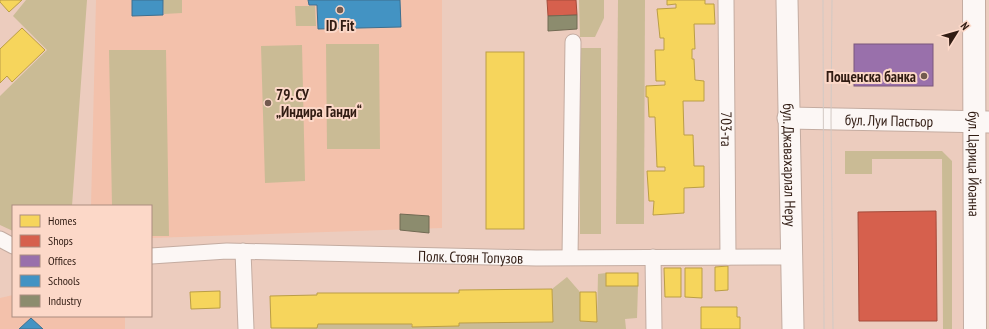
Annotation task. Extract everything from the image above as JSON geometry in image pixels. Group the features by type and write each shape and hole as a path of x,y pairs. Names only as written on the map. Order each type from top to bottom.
{"main road":[{"name":"бул. Царица Йоанна","path":"974,0 982,122 975,329"}],"street":[{"name":"703-та","path":"726,0 728,257"},
{"name":"бул. Джавахарлал Неру","path":"787,0 793,329"},
{"path":"570,258 573,42"},
{"name":"бул. Луи Пастьор","path":"788,118 982,122"},
{"path":"0,239 12,245"},
{"name":"Полк. Стоян Топузов","path":"152,256 243,251 570,258 791,257"},
{"path":"243,251 246,329"},
{"path":"653,257 654,329"}],"shaded area":[{"path":"26,0 87,0 72,205 12,205 12,231 0,225 0,96 47,50 13,16"},
{"name":"79. СУ „Индира Ганди“","path":"96,0 442,0 442,228 152,238 152,205 91,205"},
{"path":"163,0 182,0 182,13 164,14"},
{"path":"579,0 604,0 604,18 595,37 580,37"},
{"path":"618,0 645,0 644,224 616,224"},
{"path":"295,6 315,6 316,26 296,26"},
{"path":"326,44 379,44 380,149 327,149"},
{"path":"302,45 305,181 265,183 261,46"},
{"path":"580,48 601,48 601,234 580,234"},
{"path":"109,50 166,50 169,236 152,236 152,205 112,205"},
{"path":"845,151 942,151 952,161 952,329 943,329 942,159 872,159 872,174 845,174"},
{"path":"606,273 606,286 638,286 637,318 625,319 626,329 270,329 317,328 318,324 411,324 412,327 459,326 459,323 553,322 552,289 567,277 580,292 580,321 597,322 598,274"},
{"path":"12,295 12,317 125,317 125,329 0,329 0,298"}],"building: Homes":[{"path":"0,0 22,0 9,12"},
{"path":"667,0 705,0 705,4 714,4 715,24 694,24 695,49 692,49 692,59 694,59 695,80 704,81 704,101 683,101 684,135 693,135 694,166 704,166 704,187 684,188 684,213 653,215 654,201 649,201 647,171 665,171 665,167 657,167 655,117 649,117 646,86 665,85 665,81 656,81 655,50 664,50 664,38 660,38 657,9 676,8 676,4 667,5"},
{"path":"22,28 45,50 12,82 7,76 0,83 0,49"},
{"path":"486,52 524,52 524,229 486,229"},
{"path":"728,266 728,290 715,291 715,267"},
{"path":"664,268 681,268 681,297 665,297"},
{"path":"685,268 702,268 702,298 685,297"},
{"path":"606,273 638,273 638,286 606,286"},
{"path":"552,289 553,322 459,323 459,326 412,327 412,324 318,324 317,328 271,328 270,296 317,295 317,293 459,293 459,290"},
{"path":"220,291 220,308 191,309 190,292"},
{"path":"580,292 596,292 597,322 580,321"},
{"path":"701,307 737,307 737,317 740,317 740,329 701,329"}],"building: Shops":[{"path":"547,0 576,0 577,15 548,16"},
{"path":"936,211 937,321 859,321 858,212"}],"building: Offices":[{"path":"854,44 933,44 933,86 854,86"}],"building: Schools":[{"path":"132,0 163,0 163,15 132,16"},
{"path":"308,0 400,0 401,27 318,29 317,5 309,5"},
{"path":"31,318 43,329 19,329"}],"building: Industry":[{"path":"577,15 577,29 548,31 548,16"},
{"path":"400,214 429,216 429,233 400,230"}],"tram line":[{"path":"823,0 824,329"},
{"path":"832,0 831,119 833,329"}],"place":[{"name":"ID Fit","path":"340,10"},
{"name":"Пощенска банка","path":"924,76"},
{"name":"79. СУ „Индира Ганди“","path":"268,103"}]}
